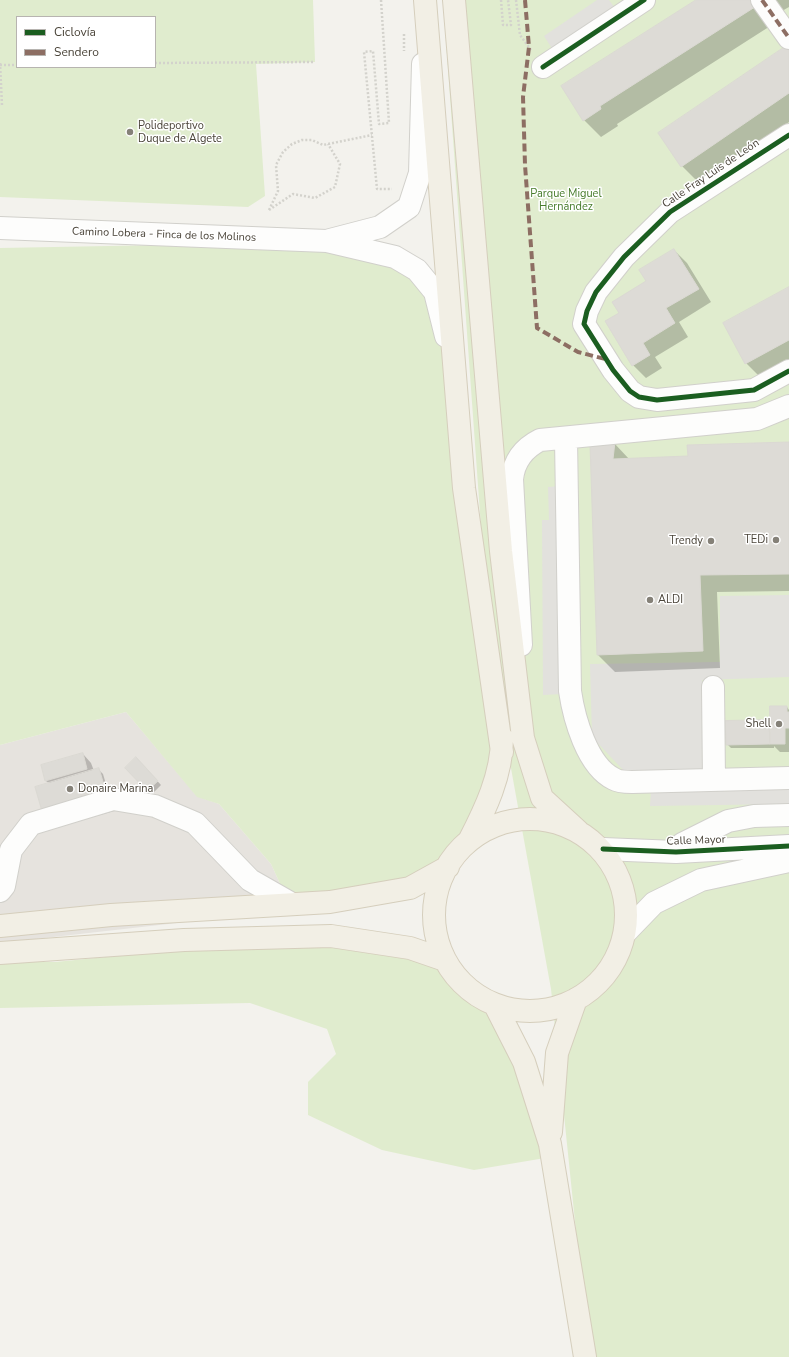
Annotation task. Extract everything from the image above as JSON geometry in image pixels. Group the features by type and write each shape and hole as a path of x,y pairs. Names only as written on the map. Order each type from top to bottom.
{"main road":[{"path":"454,0 501,551 523,738 542,798 578,831 603,849 621,882 627,914 625,933 610,969 603,978 576,999 543,1010 496,1007 474,993 454,974 442,959 433,931 435,895 448,867 469,841 487,806 502,752 501,551"},
{"path":"425,1 464,488 502,752"},
{"path":"469,841 485,830 516,820 546,820 578,831"},
{"path":"0,926 111,915 330,902 410,888 448,867"},
{"path":"0,953 184,940 332,936 410,948 442,959"},
{"path":"550,1144 557,1053 576,999"},
{"path":"496,1007 524,1062 550,1144 585,1357"}],"street":[{"path":"543,67 644,0"},
{"path":"762,0 789,38"},
{"path":"327,241 380,227 409,207 420,173 425,1"},
{"name":"Calle Fray Luis de León","path":"789,134 670,212 624,257 596,292 587,311 584,324 614,370 630,391 639,397 657,400 754,390 789,371"},
{"name":"Camino Lobera - Finca de los Molinos","path":"0,228 327,241"},
{"path":"327,241 395,256 417,270 435,292 454,363"},
{"path":"520,707 524,693 512,479 513,471 523,452 529,446 540,440 566,439 757,419 789,406"},
{"path":"566,439 570,690 572,707 585,746 598,765 607,775 615,780 632,782 789,778"},
{"path":"713,687 714,780"},
{"path":"0,891 4,886 11,850 31,824 113,799 155,806 195,823 250,880 292,904"},
{"path":"676,852 682,844 728,821 754,816 789,815"},
{"name":"Calle Mayor","path":"603,849 676,852 789,846"},
{"path":"625,933 654,902 701,880 789,861"}],"path":[{"path":"381,0 389,123 379,124 373,51 364,52 377,189 393,189 397,185"},
{"path":"501,0 503,25 511,25 508,0"},
{"path":"516,0 520,35 543,67"},
{"path":"404,31 404,54"},
{"path":"156,63 315,62"},
{"path":"0,105 2,105 0,64 16,65"},
{"path":"328,144 340,164 335,187 315,198 294,194 269,210 278,191 276,165 283,152 292,144 302,140 312,140 323,145 372,135"}],"shaded area":[{"path":"597,0 609,0 615,8 553,50 544,36"},
{"path":"559,486 563,694 543,695 542,520 549,520 548,487"},
{"path":"789,595 789,677 702,680 706,771 625,772 592,737 590,664 720,662 720,596"},
{"path":"126,712 197,796 219,804 271,864 292,910 0,943 0,745"},
{"path":"789,785 789,804 650,806 651,790"}],"green space":[{"name":"Polideportivo Duque de Algete","path":"0,0 313,0 315,62 256,64 265,196 248,207 0,197"},
{"name":"Parque Miguel Hernández","path":"443,0 789,0 789,1357 589,1357 551,989 491,658 495,800 460,849 414,879 292,910 271,864 219,804 197,797 126,712 0,745 0,248 325,242 409,272 442,309 490,652"},
{"path":"384,945 443,968 494,1022 528,1084 551,1157 474,1170 382,1150 308,1115 308,1082 336,1054 327,1029 250,1003 0,1008 0,961 55,962 198,948"}],"building":[{"path":"696,0 755,0 758,5 600,106 601,109 583,121 561,86"},
{"path":"789,44 789,93 681,167 658,133"},
{"path":"674,249 699,289 666,308 675,323 643,343 650,355 632,366 605,321 619,313 612,302 646,281 639,270"},
{"path":"789,287 789,340 745,364 723,323"},
{"path":"615,442 613,459 688,456 687,445 789,442 789,574 700,575 703,651 597,655 590,444"},
{"name":"Shell","path":"770,706 787,706 787,712 789,712 789,728 785,728 785,744 770,744"},
{"path":"769,720 770,744 726,745 725,721"},
{"path":"83,753 87,769 45,781 41,765"},
{"path":"136,757 158,781 147,791 125,768"},
{"path":"99,768 110,806 46,825 35,787"}],"marked path":[{"path":"525,0 529,47 523,97 525,165 537,328 578,352 605,359"},
{"path":"762,0 789,38"}],"cycle path":[{"path":"543,67 644,0"},
{"path":"789,135 670,212 624,257 596,292 587,311 584,324 613,370 630,391 639,397 657,400 754,390 789,371"},
{"path":"603,849 676,852 789,846"}],"place":[{"name":"Polideportivo Duque de Algete","path":"130,132"},
{"name":"TEDi","path":"776,540"},
{"name":"Trendy","path":"711,541"},
{"name":"ALDI","path":"650,600"},
{"name":"Shell","path":"779,724"},
{"name":"Donaire Marina","path":"70,789"}]}
